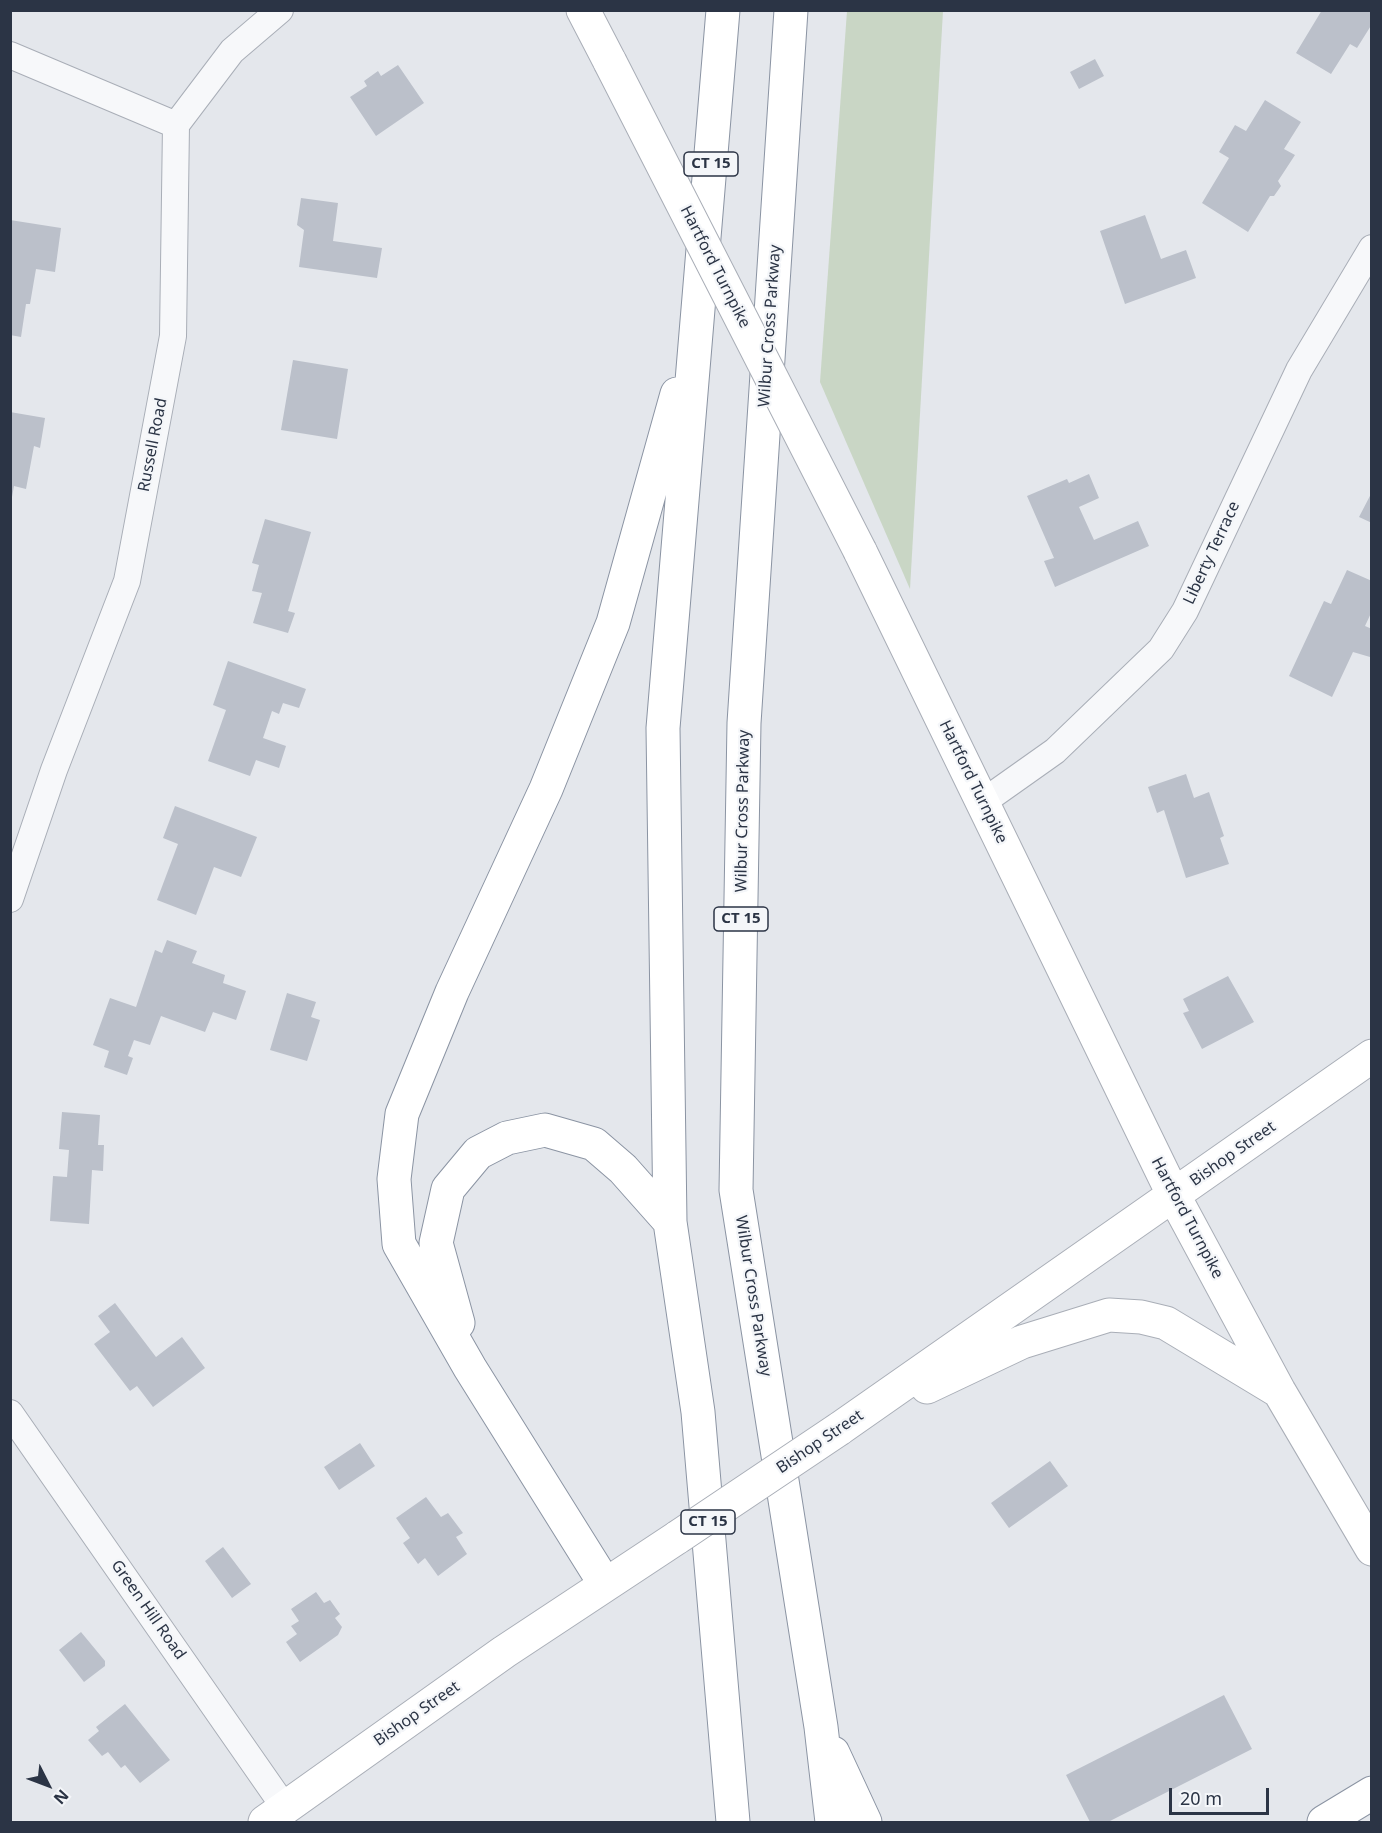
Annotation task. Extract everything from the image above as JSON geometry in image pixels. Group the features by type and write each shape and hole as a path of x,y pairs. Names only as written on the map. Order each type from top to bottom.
{"main road":[{"name":"Hartford Turnpike","path":"583,10 860,551 1174,1196 1280,1391 1371,1549"},
{"name":"CT 15","path":"723,10 663,728 670,1222 698,1412 733,1822"},
{"name":"Wilbur Cross Parkway","path":"791,10 744,723 736,1190 821,1727 832,1822"},
{"path":"605,1584 470,1368 399,1244 394,1179 402,1114 452,992 546,789 613,623 699,317"},
{"name":"Bishop Street","path":"275,1815 504,1652 839,1430 1371,1056"},
{"path":"470,1368 436,1243 448,1189 478,1153 507,1138 545,1130 594,1144 623,1169 670,1222"},
{"path":"839,1430 1022,1342 1109,1315 1141,1317 1166,1323 1280,1391"},
{"path":"821,1727 865,1822"},
{"path":"1324,1822 1371,1793"}],"street":[{"path":"10,55 176,125 232,51 280,10"},
{"name":"Russell Road","path":"10,899 54,770 127,581 173,336 176,125"},
{"name":"Liberty Terrace","path":"983,802 1054,752 1161,649 1185,611 1299,370 1371,248"},
{"name":"Green Hill Road","path":"10,1413 275,1815"}],"green space":[{"path":"847,11 943,11 910,589 820,382"}],"building":[{"path":"1322,10 1372,10 1372,24 1357,48 1350,44 1331,74 1296,53"},
{"path":"1095,59 1104,76 1079,89 1070,72"},
{"path":"398,65 424,103 376,136 350,97 367,86 364,81 378,71 381,76"},
{"path":"1265,100 1301,122 1284,149 1295,155 1278,181 1281,186 1274,196 1270,196 1248,232 1202,203 1229,158 1219,152 1235,125 1246,131"},
{"path":"301,198 338,203 333,241 382,248 377,278 299,267 304,230 297,225"},
{"path":"1145,215 1161,259 1186,250 1196,278 1125,304 1100,231"},
{"path":"10,220 61,228 55,272 36,269 30,304 26,304 21,337 10,335"},
{"path":"293,360 348,369 337,439 281,430"},
{"path":"10,412 45,418 40,448 34,446 26,489 14,486 12,497"},
{"path":"1089,474 1099,498 1079,507 1094,540 1138,521 1149,546 1055,587 1044,561 1054,558 1027,496 1067,479 1069,483"},
{"path":"1372,492 1372,523 1359,517"},
{"path":"265,519 311,532 288,611 295,613 288,633 253,623 262,593 252,591 259,565 252,563"},
{"path":"1347,570 1372,581 1372,611 1365,626 1372,629 1372,655 1370,657 1353,652 1332,697 1289,676 1324,601 1331,604"},
{"path":"228,661 306,689 299,708 283,703 279,714 272,711 263,738 286,746 279,768 256,760 250,776 208,761 226,710 213,705"},
{"path":"1186,774 1194,798 1209,792 1224,836 1220,838 1229,864 1186,878 1164,810 1157,813 1148,787"},
{"path":"175,806 257,837 241,877 214,867 196,915 157,900 178,844 163,838"},
{"path":"167,940 197,951 192,963 225,975 223,983 246,991 236,1020 213,1012 205,1032 161,1016 150,1045 134,1040 128,1056 133,1058 127,1075 104,1067 109,1051 93,1045 110,998 136,1007 155,950 162,953"},
{"path":"1228,976 1254,1022 1202,1049 1183,1013 1189,1011 1183,999"},
{"path":"287,993 316,1002 311,1017 320,1020 307,1061 270,1050"},
{"path":"62,1112 100,1115 98,1145 104,1145 103,1171 92,1170 89,1224 50,1221 53,1176 67,1177 69,1150 59,1149"},
{"path":"115,1303 156,1357 182,1337 205,1368 153,1407 137,1386 130,1391 94,1344 110,1332 98,1316"},
{"path":"360,1443 375,1466 339,1490 324,1467"},
{"path":"1050,1461 1068,1486 1009,1528 991,1503"},
{"path":"426,1497 441,1517 448,1513 463,1533 456,1537 467,1554 438,1576 425,1558 418,1564 403,1543 410,1538 396,1518"},
{"path":"223,1547 251,1584 232,1598 205,1561"},
{"path":"316,1592 324,1603 330,1600 340,1614 335,1618 342,1627 338,1635 300,1662 286,1642 297,1634 291,1626 299,1621 291,1609"},
{"path":"81,1632 105,1661 105,1666 84,1682 59,1650"},
{"path":"1224,1695 1252,1749 1108,1822 1090,1822 1066,1775"},
{"path":"125,1704 170,1760 140,1783 125,1765 121,1768 108,1752 102,1756 88,1740 99,1731 96,1727"}]}
